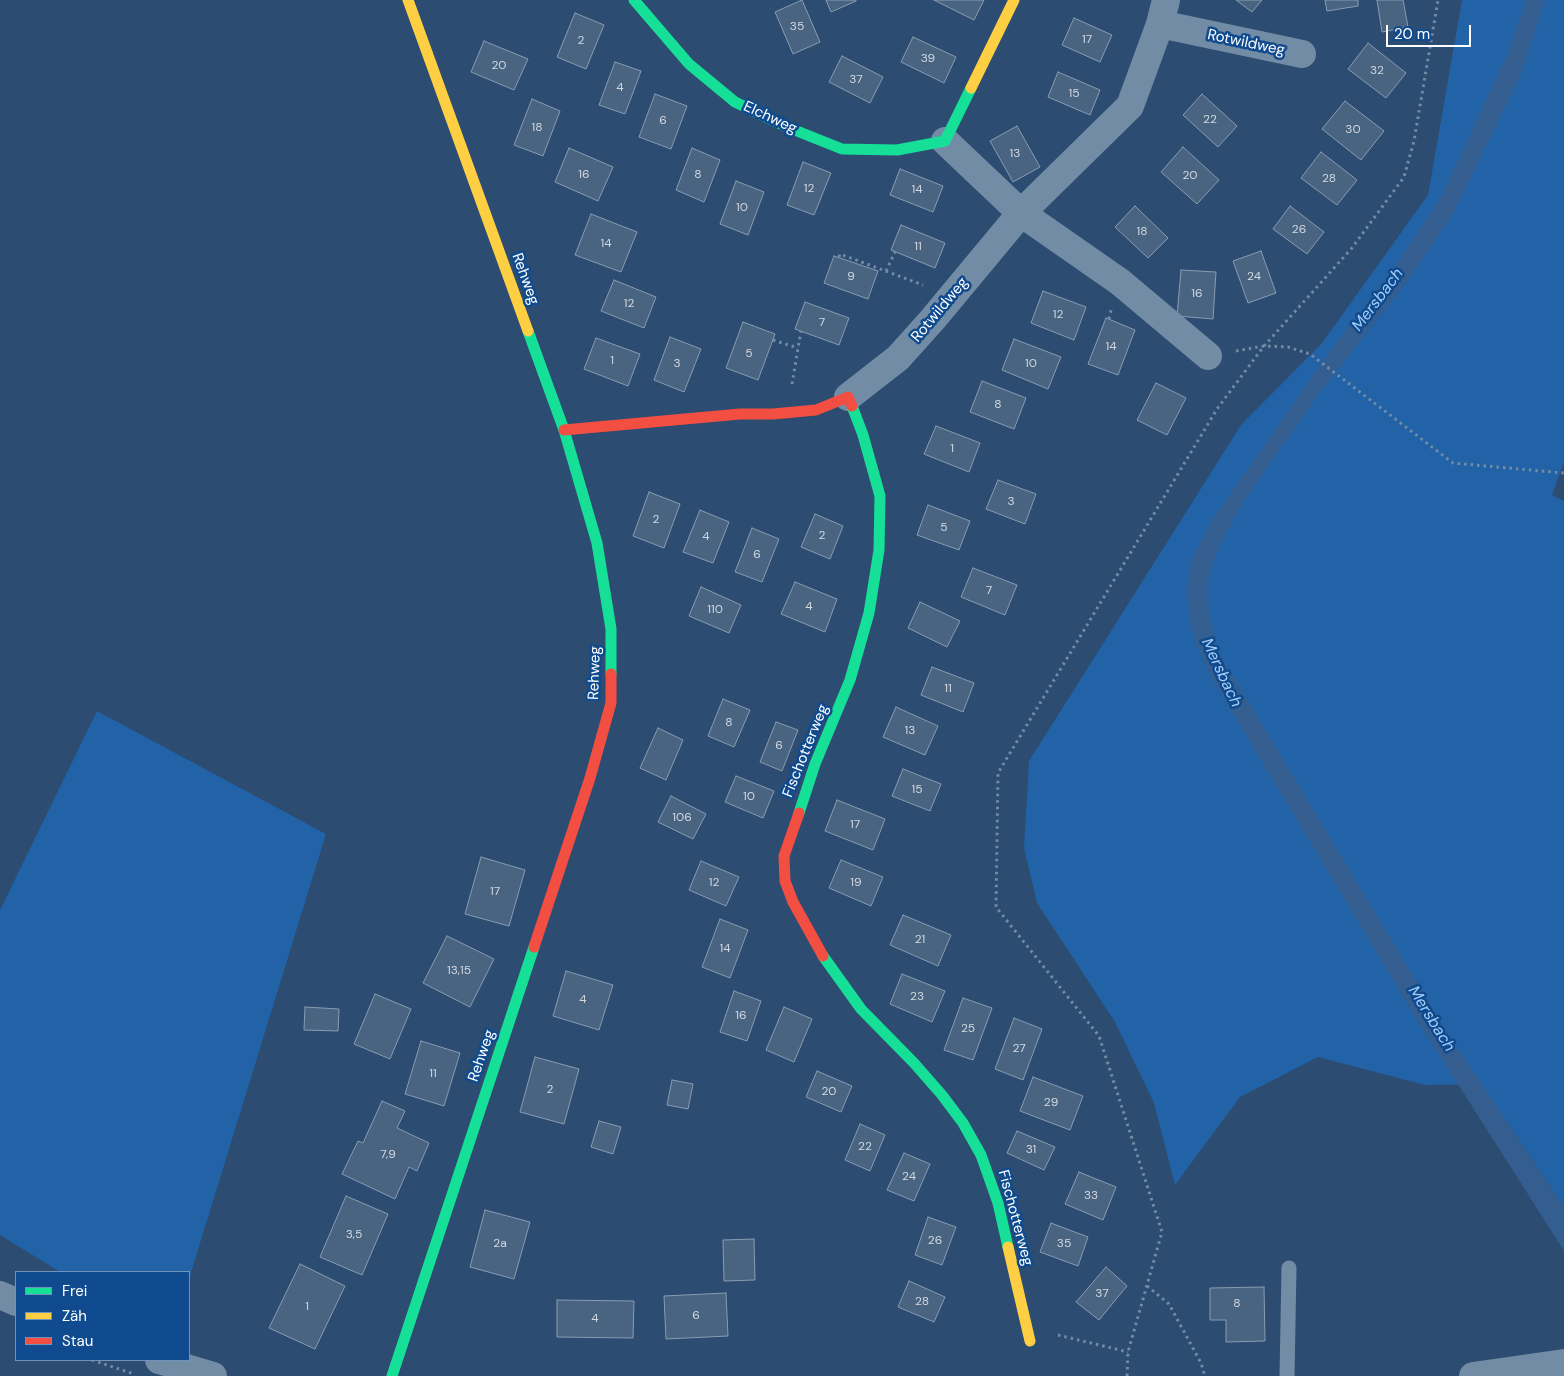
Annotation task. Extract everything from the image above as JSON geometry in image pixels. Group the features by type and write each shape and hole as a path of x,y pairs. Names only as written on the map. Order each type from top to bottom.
{"street":[{"name":"Rehweg","path":"392,1376 408,1321 587,788 611,702 612,629 597,544 564,430 408,0"},
{"name":"Elchweg","path":"634,0 688,64 735,102 787,127 842,149 897,150 945,140"},
{"path":"1014,0 945,140 1021,213 1120,282 1208,356"},
{"name":"Rotwildweg","path":"848,397 898,358 1021,213 1130,106 1163,12 1302,54"},
{"path":"564,430 740,414 816,410 848,397"},
{"name":"Fischotterweg","path":"848,397 863,435 880,496 879,550 869,613 850,680 815,764 784,856 785,881 793,902 819,950 861,1009 914,1063 942,1095 963,1123 981,1155 998,1203 1030,1341"},
{"path":"0,1295 15,1302"},
{"path":"162,1361 214,1376"},
{"path":"1473,1376 1564,1363"}],"lane":[{"path":"1287,1376 1289,1268"}],"path":[{"path":"1127,1376 1128,1352 1162,1232 1099,1036 996,907 998,773 1217,409 1264,346 1352,248 1404,177 1414,141 1438,0"},
{"path":"886,272 895,252"},
{"path":"839,257 840,254 952,296"},
{"path":"787,413 801,331"},
{"path":"773,340 798,348"},
{"path":"1208,356 1264,346 1288,347 1310,354 1453,464 1564,473"},
{"path":"1147,1286 1169,1304 1206,1376"},
{"path":"1027,1328 1128,1352"},
{"path":"95,1361 139,1376"}],"shaded area":[{"path":"1462,0 1564,0 1564,462 1552,495 1564,501 1564,1207 1481,1084 1425,1085 1318,1057 1240,1097 1175,1185 1154,1103 1115,1022 1037,903 1024,848 1029,761 1241,425 1322,343 1428,195"},
{"path":"97,711 326,834 190,1276 190,1271 58,1271 0,1235 0,910"}],"water":[{"name":"Mersbach","path":"1526,0 1545,0 1522,72 1452,216 1411,276 1320,392 1244,501 1218,548 1207,584 1209,614 1218,651 1446,1031 1564,1207 1564,1251 1419,1023 1209,674 1192,631 1187,596 1191,561 1212,520 1328,354 1394,268 1440,199 1507,55"}],"building":[{"path":"802,0 820,42 793,54 775,12"},
{"path":"826,0 856,0 856,1 831,12"},
{"path":"934,0 984,0 974,20"},
{"path":"1236,0 1262,0 1252,12"},
{"path":"1325,0 1358,0 1358,6 1327,11"},
{"path":"1377,0 1403,0 1408,27 1382,32"},
{"path":"575,13 604,25 586,69 557,57"},
{"path":"1074,18 1112,35 1100,62 1062,45"},
{"path":"913,37 956,57 944,83 901,62"},
{"path":"484,41 528,59 514,90 471,72"},
{"path":"1368,43 1406,73 1386,98 1348,69"},
{"path":"842,56 883,77 870,103 829,82"},
{"path":"615,62 641,71 625,114 599,105"},
{"path":"1058,72 1100,90 1090,115 1048,97"},
{"path":"655,94 687,106 671,149 639,137"},
{"path":"1202,94 1237,126 1218,147 1183,115"},
{"path":"532,99 560,111 543,156 514,145"},
{"path":"1345,101 1384,131 1361,160 1322,129"},
{"path":"1017,126 1040,167 1013,182 990,141"},
{"path":"1183,147 1219,180 1197,204 1161,172"},
{"path":"569,148 613,167 598,201 555,182"},
{"path":"692,148 720,160 704,202 676,190"},
{"path":"1321,152 1357,180 1337,205 1301,178"},
{"path":"803,162 831,173 814,215 787,205"},
{"path":"900,169 943,186 933,212 890,195"},
{"path":"736,181 764,192 748,235 720,224"},
{"path":"1135,206 1168,238 1148,258 1115,227"},
{"path":"1290,206 1324,232 1307,254 1273,229"},
{"path":"591,214 637,232 621,272 575,255"},
{"path":"901,225 945,243 935,268 891,250"},
{"path":"1261,251 1276,293 1248,303 1233,261"},
{"path":"834,256 878,271 868,299 824,283"},
{"path":"1181,270 1216,272 1213,319 1177,316"},
{"path":"614,280 656,297 644,328 601,311"},
{"path":"1043,291 1086,307 1074,340 1031,323"},
{"path":"805,302 849,318 839,345 795,329"},
{"path":"1106,318 1135,330 1118,375 1088,364"},
{"path":"743,322 775,334 758,380 726,368"},
{"path":"670,337 701,349 684,392 654,380"},
{"path":"596,338 640,354 628,386 584,369"},
{"path":"1014,339 1061,357 1048,389 1002,370"},
{"path":"982,381 1026,398 1014,429 970,412"},
{"path":"1156,383 1186,398 1167,435 1137,420"},
{"path":"936,426 980,443 969,472 924,454"},
{"path":"998,480 1036,494 1025,524 986,509"},
{"path":"649,492 680,504 664,548 633,536"},
{"path":"928,505 970,521 959,550 917,535"},
{"path":"700,510 729,522 713,563 683,552"},
{"path":"815,514 843,526 830,559 801,547"},
{"path":"752,528 779,539 762,582 735,572"},
{"path":"973,568 1017,585 1005,615 961,597"},
{"path":"795,582 837,599 825,632 781,614"},
{"path":"701,587 741,605 729,633 689,616"},
{"path":"920,602 960,621 947,647 908,628"},
{"path":"932,667 974,683 963,712 921,695"},
{"path":"723,699 750,710 734,747 708,736"},
{"path":"896,707 938,726 925,755 883,737"},
{"path":"776,722 798,730 782,771 760,762"},
{"path":"658,728 683,740 666,780 640,768"},
{"path":"903,769 941,784 930,811 892,796"},
{"path":"736,776 774,791 763,818 725,802"},
{"path":"671,796 706,814 693,839 658,822"},
{"path":"837,800 885,819 873,850 825,831"},
{"path":"481,857 525,870 509,926 465,914"},
{"path":"841,860 883,877 871,906 829,888"},
{"path":"701,861 739,877 726,906 689,890"},
{"path":"903,915 951,935 938,966 890,945"},
{"path":"720,919 748,930 730,978 702,967"},
{"path":"447,936 494,959 470,1007 423,983"},
{"path":"566,971 613,985 599,1030 553,1016"},
{"path":"902,974 945,991 932,1022 890,1004"},
{"path":"734,991 761,1001 747,1041 720,1032"},
{"path":"375,994 411,1009 390,1059 354,1044"},
{"path":"963,998 992,1008 973,1060 944,1050"},
{"path":"305,1007 339,1009 338,1031 304,1030"},
{"path":"784,1007 812,1019 794,1062 766,1050"},
{"path":"1014,1018 1042,1029 1023,1080 995,1069"},
{"path":"421,1041 460,1053 444,1106 405,1094"},
{"path":"535,1057 579,1069 564,1124 520,1112"},
{"path":"817,1071 852,1086 841,1112 806,1097"},
{"path":"1033,1077 1083,1096 1070,1130 1020,1111"},
{"path":"672,1080 693,1084 688,1109 667,1105"},
{"path":"382,1101 405,1111 397,1128 429,1143 417,1171 409,1167 395,1199 342,1174 358,1141 363,1143"},
{"path":"599,1121 621,1127 613,1154 591,1147"},
{"path":"860,1124 885,1135 870,1171 845,1160"},
{"path":"1017,1131 1055,1147 1044,1170 1007,1153"},
{"path":"904,1153 930,1164 914,1201 887,1190"},
{"path":"1079,1172 1116,1187 1103,1220 1065,1204"},
{"path":"346,1196 388,1214 362,1275 320,1257"},
{"path":"485,1210 530,1222 514,1279 470,1267"},
{"path":"928,1217 956,1227 942,1265 915,1255"},
{"path":"1051,1223 1088,1237 1078,1266 1040,1252"},
{"path":"754,1239 755,1280 724,1281 723,1240"},
{"path":"300,1264 345,1286 315,1349 269,1328"},
{"path":"1106,1267 1127,1286 1099,1320 1076,1302"},
{"path":"909,1281 945,1297 934,1322 898,1307"},
{"path":"1264,1287 1265,1341 1226,1342 1226,1320 1210,1320 1210,1288"},
{"path":"726,1293 728,1336 666,1339 664,1296"},
{"path":"557,1300 634,1301 633,1338 557,1337"}],"traffic: fast":[{"path":"634,0 689,64 735,102 787,127 842,149 897,150 945,141 971,88"},
{"path":"528,331 564,430 597,543 611,629 611,674"},
{"path":"799,813 815,764 850,680 869,613 879,550 880,496 863,435 852,406"},
{"path":"392,1376 534,947"},
{"path":"823,956 861,1009 914,1063 963,1123 981,1155 998,1203 1008,1247"}],"traffic: slow":[{"path":"408,0 528,331"},
{"path":"971,88 1014,0"},
{"path":"1008,1247 1030,1341"}],"traffic: jam":[{"path":"564,430 740,414 773,414 816,410 848,397 852,406"},
{"path":"534,947 590,778 611,703 611,674"},
{"path":"799,813 784,856 785,881 793,902 823,956"}]}
